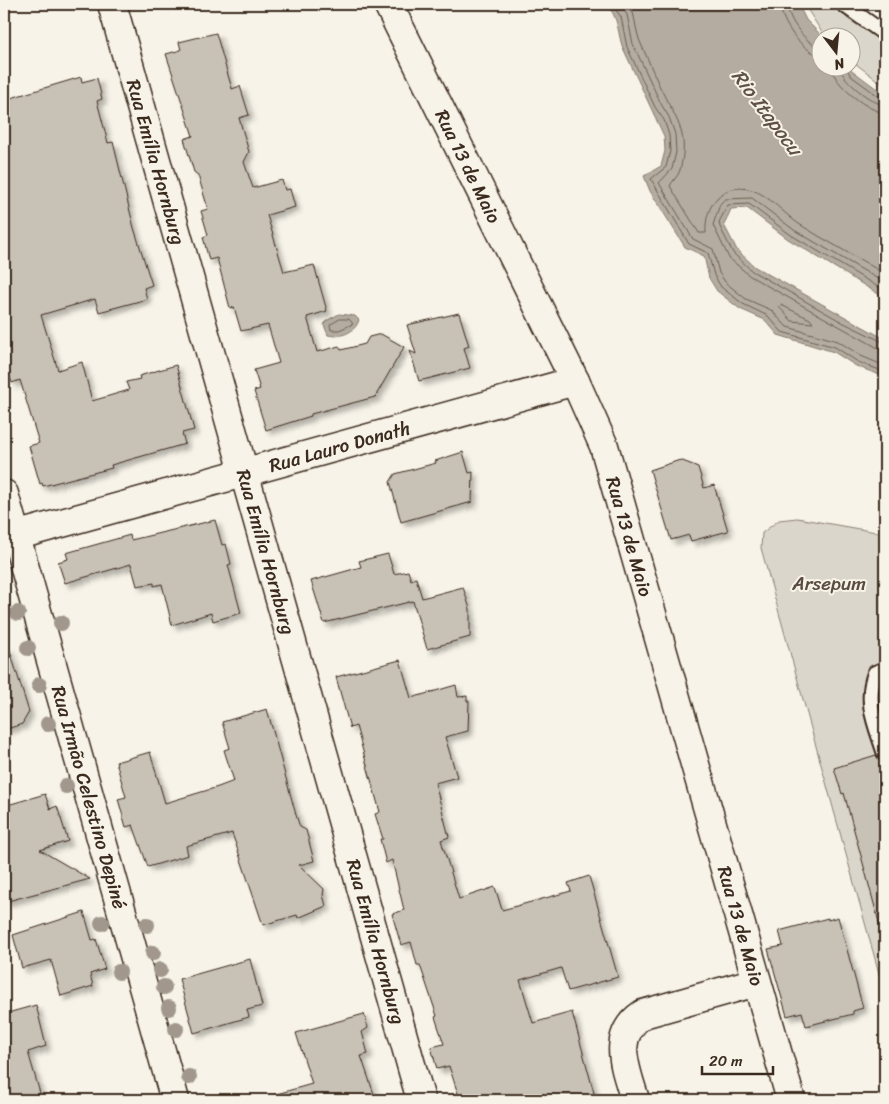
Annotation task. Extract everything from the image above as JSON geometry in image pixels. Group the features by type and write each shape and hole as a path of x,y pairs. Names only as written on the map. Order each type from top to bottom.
{"street":[{"name":"Rua Emília Hornburg","path":"112,4 242,472 421,1100"},
{"name":"Rua 13 de Maio","path":"388,4 575,381 604,446 790,1100"},
{"name":"Rua Lauro Donath","path":"10,538 575,381"},
{"name":"Rua Irmão Celestino Depiné","path":"4,494 10,538 175,1100"},
{"path":"635,1100 622,1050 624,1034 631,1022 643,1014 756,982"}],"lane":[{"path":"843,4 885,34"},
{"path":"885,670 875,673 869,690 874,719 885,754"}],"green space":[{"path":"804,4 832,4 848,19 885,42 885,86 862,69 862,28 819,28"},
{"name":"Arsepum","path":"797,518 876,532 885,530 885,995 761,548 762,533 779,520"}],"water":[{"name":"Rio Itapocu","path":"604,4 798,4 806,20 814,28 812,28 812,78 862,78 885,95 885,298 788,239 747,208 731,209 724,225 737,250 755,267 885,339 885,377 856,366 834,352 778,335 765,320 740,309 717,291 709,278 704,256 685,247 650,191 644,176 661,166 665,151 664,136 623,48 615,18"},
{"path":"339,314 355,316 359,320 351,331 337,336 328,335 324,325 326,321"}],"building":[{"path":"216,33 232,89 240,86 249,115 239,118 249,152 244,162 253,188 282,180 285,190 290,189 295,207 267,215 284,272 314,265 327,311 307,317 317,352 339,346 341,350 365,344 369,337 381,334 404,347 375,397 311,414 311,416 266,430 254,391 260,389 254,370 279,363 268,325 241,331 234,307 230,308 217,258 209,260 203,237 208,235 201,211 208,209 198,175 194,172 184,139 193,136 166,54 181,50 179,42"},
{"path":"81,77 82,82 97,78 102,99 97,101 108,143 113,142 134,228 152,285 144,288 147,299 99,312 95,299 41,315 58,370 82,362 92,401 129,390 126,382 140,379 139,376 176,365 194,430 182,433 185,444 111,465 112,468 43,486 42,483 40,484 29,446 39,443 20,380 12,383 4,360 4,100"},
{"path":"459,313 469,346 464,348 470,368 419,381 410,351 416,354 407,325"},
{"path":"463,452 469,473 473,472 472,502 401,522 390,482 395,474 436,463 435,461"},
{"path":"680,460 698,467 704,488 714,485 728,531 691,541 689,535 671,540 650,470"},
{"path":"215,520 222,545 226,544 231,564 228,565 241,613 213,621 211,613 172,625 162,584 154,586 154,583 137,586 131,564 65,583 58,562 68,559 66,553 130,535 131,540"},
{"path":"388,554 394,574 408,571 411,580 416,578 422,598 463,587 470,609 470,637 427,649 413,601 324,623 311,581 361,567 359,561"},
{"path":"9,648 29,712 22,724 4,730 4,649"},
{"path":"400,660 411,698 456,685 458,697 467,696 467,701 469,701 468,731 445,737 457,777 435,783 449,837 441,840 459,899 495,887 502,910 571,891 568,883 589,876 618,977 568,991 561,968 520,980 533,1023 572,1012 594,1093 582,1100 460,1100 449,1066 437,1069 431,1047 444,1044 435,1017 437,1016 420,965 417,965 411,942 401,945 392,914 404,910 392,860 386,863 380,839 383,839 375,814 380,812 356,726 350,728 336,677"},
{"path":"267,709 296,815 300,827 306,830 314,861 299,865 324,889 323,895 326,906 298,918 297,915 263,925 232,833 186,846 188,855 148,867 133,825 126,827 118,799 126,797 116,762 150,752 165,803 218,787 234,781 224,750 230,748 222,722"},
{"path":"876,755 880,761 885,763 885,926 880,926 844,793 842,794 834,768"},
{"path":"45,794 50,809 57,806 68,841 40,850 90,879 4,902 4,806"},
{"path":"84,912 92,940 96,939 105,969 90,974 93,986 61,996 51,960 22,968 13,935"},
{"path":"838,917 863,1008 853,1011 853,1014 806,1026 802,1012 787,1016 768,949 783,946 779,931"},
{"path":"250,959 262,1006 247,1010 249,1017 194,1033 179,979"},
{"path":"36,1005 46,1046 28,1052 42,1100 4,1100 4,1014"},
{"path":"364,1014 368,1028 362,1032 368,1054 361,1056 376,1100 273,1100 273,1095 312,1084 296,1033"}]}
